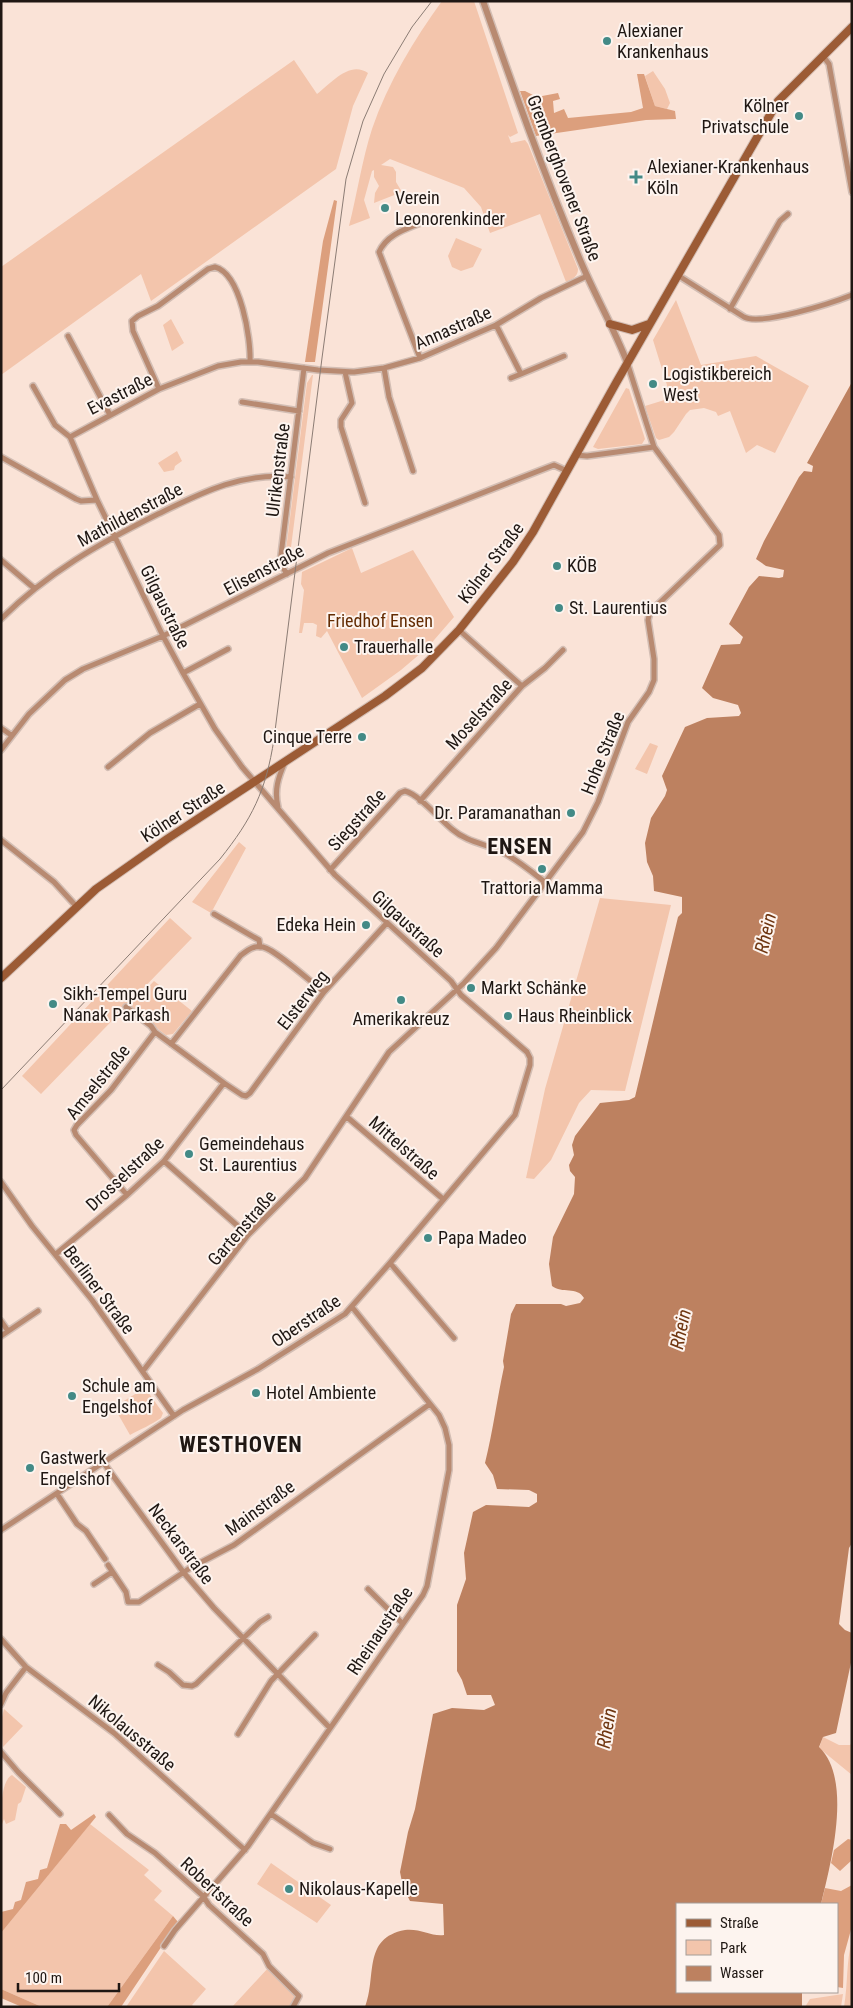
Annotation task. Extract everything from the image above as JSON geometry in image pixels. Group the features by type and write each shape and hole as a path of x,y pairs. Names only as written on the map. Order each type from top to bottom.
{"main road":[{"name":"Kölner Straße","path":"1,978 76,906 117,873 385,696 422,668 459,630 513,562 533,532 627,362 679,276 778,101 852,27"},
{"path":"610,324 632,330 649,324"}],"street":[{"name":"Gremberghovener Straße","path":"483,1 529,135 587,276 627,362"},
{"path":"823,56 829,64 850,171 852,192"},
{"path":"730,309 780,221 788,214"},
{"path":"420,358 379,252 393,234 423,222"},
{"path":"159,390 133,331 132,321 156,307 204,271 215,267 220,268 229,279 242,307 249,334 250,362"},
{"name":"Annastraße","path":"320,370 345,372 384,368 420,358 496,325 541,298 587,276"},
{"path":"679,276 730,309 748,319 754,320 809,309 852,295"},
{"path":"496,325 521,374"},
{"path":"68,336 110,414"},
{"path":"511,378 564,356"},
{"name":"Evastraße","path":"70,437 110,414 159,390 218,366 250,362 320,370"},
{"name":"Hohe Straße","path":"457,990 496,948 588,825 628,722 649,692 654,680 654,658 648,620 650,612 720,545 719,535 654,447 627,362"},
{"name":"Ulrikenstraße","path":"287,574 280,563 304,368"},
{"path":"384,368 388,397 413,471"},
{"path":"345,372 352,403 342,420 341,427 365,503"},
{"path":"2,457 81,502 97,500 70,437 55,425 33,386"},
{"path":"242,402 299,411"},
{"path":"576,456 654,447"},
{"name":"Elisenstraße","path":"1,750 29,714 65,680 83,669 163,636 328,552 554,465 567,471"},
{"name":"Mathildenstraße","path":"1,619 34,588 63,566 115,536 210,489 228,482 258,477 291,477"},
{"name":"Gilgaustraße","path":"97,500 183,674 215,730 255,782 330,870 386,924 451,981 461,995 527,1052"},
{"path":"1,560 34,588"},
{"path":"459,630 522,686"},
{"path":"183,674 228,649"},
{"name":"Moselstraße","path":"420,801 522,686 545,668 563,650"},
{"path":"108,767 150,733 200,704"},
{"path":"1,728 12,734"},
{"path":"278,807 275,795 286,761"},
{"name":"Siegstraße","path":"330,870 400,793 405,791 420,801"},
{"path":"420,801 455,832 512,856 546,883"},
{"path":"1,840 54,882 76,906"},
{"path":"214,914 259,940 260,947"},
{"name":"Elsterweg","path":"224,1083 242,1095 246,1096 250,1093 324,992 386,924"},
{"path":"171,1044 241,955 250,948 260,947 272,951 324,992"},
{"name":"Gartenstraße","path":"143,1371 248,1235 305,1178 389,1052 457,990"},
{"path":"126,1007 151,1026 155,1032 224,1083"},
{"name":"Amselstraße","path":"127,1195 76,1135 74,1130 111,1090 155,1032"},
{"name":"Oberstraße","path":"1,1530 174,1416 283,1355 352,1307 515,1115 530,1065 530,1058 527,1052"},
{"name":"Drosselstraße","path":"56,1254 127,1195 164,1160 224,1083"},
{"name":"Mittelstraße","path":"347,1117 443,1200"},
{"path":"164,1160 248,1235"},
{"name":"Berliner Straße","path":"1,1182 4,1191 92,1300 174,1416"},
{"path":"390,1263 454,1338"},
{"name":"Rheinaustraße","path":"164,1946 203,1896 245,1850 427,1586 449,1470 449,1446 445,1428 439,1415 352,1307"},
{"path":"1,1336 38,1312"},
{"path":"1,1320 8,1331"},
{"name":"Mainstraße","path":"108,1565 126,1592 128,1602 139,1602 184,1573 234,1545 430,1404"},
{"name":"Neckarstraße","path":"103,1462 184,1573 243,1638 330,1728"},
{"path":"56,1494 77,1524 86,1531 105,1559"},
{"path":"94,1584 112,1572"},
{"path":"368,1589 402,1623"},
{"path":"158,1665 183,1685 192,1686 260,1622 268,1617"},
{"path":"238,1734 271,1681 315,1635"},
{"name":"Nikolausstraße","path":"1,1639 26,1667 114,1733 245,1850"},
{"path":"1,1704 6,1693 26,1667"},
{"path":"1,1752 60,1814"},
{"path":"271,1814 313,1844 330,1849"},
{"name":"Robertstraße","path":"109,1815 127,1834 155,1853 203,1896 209,1904 263,1954 270,1966 299,1996 293,2007"}],"green space":[{"path":"442,1 474,1 518,133 510,137 508,135 511,143 525,140 528,144 578,269 576,276 566,282 540,214 490,233 481,207 464,188 390,159 381,165 393,167 396,172 396,182 402,192 374,203 375,193 379,186 374,177 374,170 372,171 364,200 370,218 349,226 365,153 378,112 402,62"},
{"path":"294,60 317,94 341,74 348,71 354,69 368,73 353,106 336,169 151,301 141,274 1,375 1,267"},
{"path":"653,71 665,89 670,103 667,109 655,106 645,76"},
{"path":"456,238 482,249 473,267 461,271 452,267 448,256"},
{"path":"676,300 701,365 756,356 809,386 775,453 757,445 746,453 730,411 718,416 716,412 704,408 690,410 669,437 659,440 656,438 645,406 671,398 653,340"},
{"path":"171,319 184,343 172,351 163,325"},
{"path":"312,375 289,563 286,550 307,383"},
{"path":"626,388 629,389 645,439 642,444 598,449 593,447"},
{"path":"177,451 182,461 175,466 174,470 164,472 158,463"},
{"name":"Friedhof Ensen","path":"352,548 361,573 413,550 454,617 428,647 401,670 362,698 327,631 321,638 316,636 317,625 304,623 302,633 299,633 304,590 301,584 302,572"},
{"path":"650,743 658,746 647,774 635,769"},
{"path":"239,842 246,848 211,913 192,902"},
{"path":"600,898 671,905 625,1091 591,1090 579,1103 551,1160 534,1179 526,1178 545,1089"},
{"path":"170,918 192,938 41,1094 22,1076"},
{"path":"154,981 192,1011 173,1034 166,1035 130,1008"},
{"path":"145,1388 163,1413 161,1418 130,1435 114,1407"},
{"path":"4,1709 23,1726 3,1747 1,1721"},
{"path":"823,1737 839,1745 850,1745 852,1743 852,1775 819,1748"},
{"path":"12,1775 26,1787 21,1802 18,1804 15,1820 6,1824 4,1819 2,1824 1,1805 3,1790 8,1778"},
{"path":"90,1824 149,1870 144,1875 162,1891 154,1900 173,1916 107,2007 42,2007 1,1989 1,1933"},
{"path":"271,1863 331,1905 317,1923 257,1884"},
{"path":"852,1940 852,2007 844,2007 849,1957"},
{"path":"164,1951 206,1989 192,2005 194,2007 126,2007"},
{"path":"269,1967 295,1996 291,2007 232,2007"},
{"path":"843,1994 841,2007 805,2007 810,1999"}],"shaded area":[{"path":"637,74 644,74 655,106 675,111 676,119 646,120 536,136 520,91 525,91 537,97 558,93 560,99 553,101 554,113 564,109 568,118 631,112 643,108"},
{"path":"334,200 337,201 315,362 305,362 323,241"},
{"path":"94,1814 96,1817 1,1933 1,1912 13,1909 15,1902 21,1900 26,1882 38,1879 40,1870 47,1868 60,1824 66,1824 71,1830"},
{"path":"848,1839 852,1840 852,1860 840,1871 831,1863 834,1850"},
{"path":"852,1885 852,1926 844,1955 843,1988 838,1987 838,1903 821,1903 825,1888 841,1891"},
{"path":"173,1916 178,1922 121,2007 107,2007"},
{"path":"1,1989 42,2007 22,2007 1,1998"}],"water":[{"name":"Rhein","path":"852,382 852,1543 849,1548 839,1624 845,1630 852,1633 852,1658 836,1733 823,1737 819,1747 829,1761 835,1779 837,1800 834,1845 821,1903 676,1903 676,1993 802,1993 802,2007 365,2007 373,1960 382,1941 391,1934 405,1930 444,1935 443,1904 410,1901 403,1887 400,1872 415,1809 433,1714 452,1708 484,1710 495,1705 491,1695 467,1695 457,1671 457,1605 466,1579 464,1553 473,1512 486,1505 529,1507 537,1502 537,1494 529,1490 497,1489 493,1475 485,1463 504,1367 503,1361 511,1314 516,1304 561,1304 566,1306 580,1303 584,1298 577,1292 560,1290 552,1286 549,1264 553,1237 574,1194 575,1177 570,1171 569,1165 574,1155 572,1145 575,1136 600,1103 629,1100 635,1097 678,917 682,913 682,897 654,891 653,876 647,862 645,843 651,818 667,790 662,776 685,727 707,718 739,716 741,713 738,705 713,698 702,688 721,645 740,644 743,637 729,624 749,587 759,576 783,577 784,570 766,566 756,559 799,477 804,471 812,472 813,466 807,463"}],"tram line":[{"path":"1,1090 220,859 241,831 262,789 274,739 346,179 363,121 384,74 412,27 432,1"}],"place":[{"name":"Alexianer Krankenhaus","path":"607,41"},
{"name":"Kölner Privatschule","path":"799,116"},
{"name":"Alexianer-Krankenhaus Köln","path":"636,177"},
{"name":"Verein Leonorenkinder","path":"385,208"},
{"name":"Logistikbereich West","path":"653,384"},
{"name":"KÖB","path":"557,566"},
{"name":"St. Laurentius","path":"559,608"},
{"name":"Trauerhalle","path":"344,647"},
{"name":"Cinque Terre","path":"362,737"},
{"name":"Dr. Paramanathan","path":"571,813"},
{"name":"Trattoria Mamma","path":"542,869"},
{"name":"Edeka Hein","path":"366,925"},
{"name":"Markt Schänke","path":"471,988"},
{"name":"Amerikakreuz","path":"401,1000"},
{"name":"Sikh-Tempel Guru Nanak Parkash","path":"53,1004"},
{"name":"Haus Rheinblick","path":"508,1016"},
{"name":"Gemeindehaus St. Laurentius","path":"189,1154"},
{"name":"Papa Madeo","path":"428,1238"},
{"name":"Hotel Ambiente","path":"256,1393"},
{"name":"Schule am Engelshof","path":"72,1396"},
{"name":"Gastwerk Engelshof","path":"30,1468"},
{"name":"Nikolaus-Kapelle","path":"289,1889"}],"district":[{"name":"ENSEN","path":"520,846"},
{"name":"WESTHOVEN","path":"241,1444"}]}
